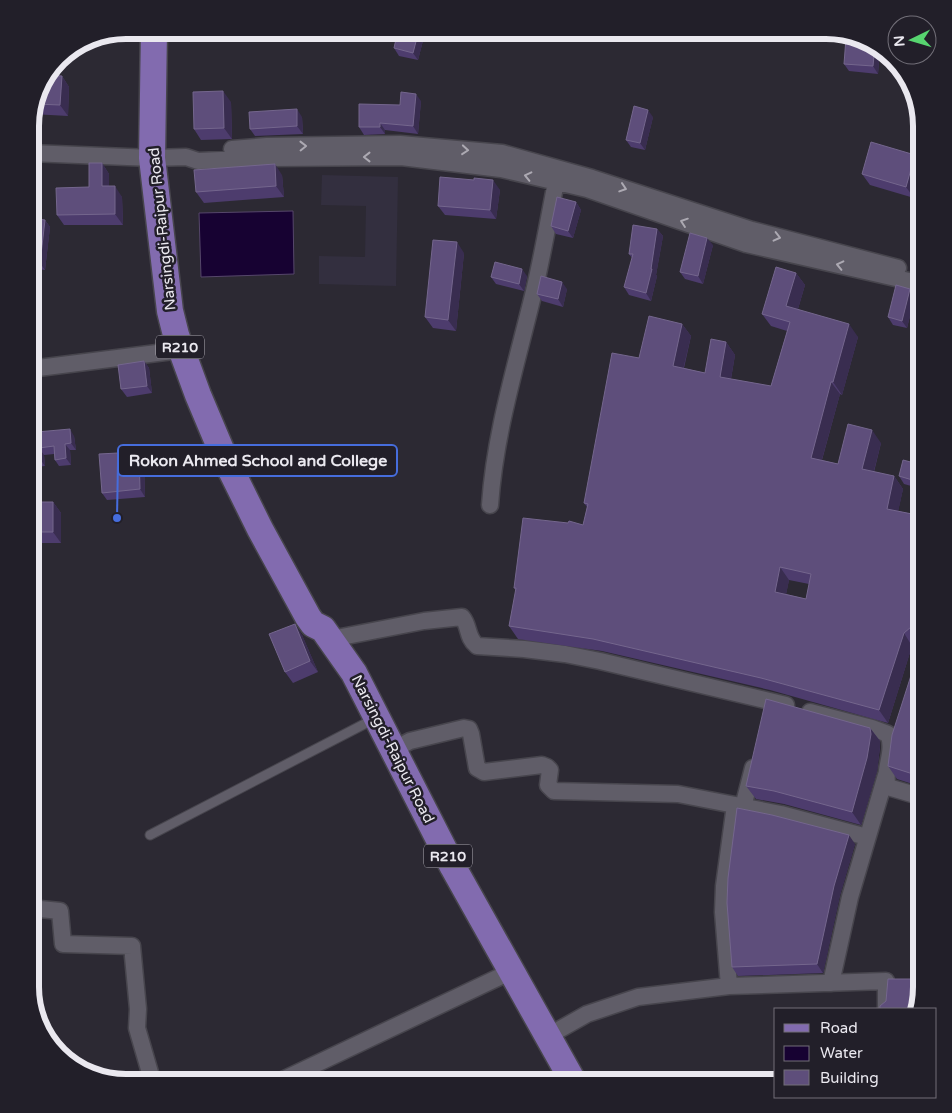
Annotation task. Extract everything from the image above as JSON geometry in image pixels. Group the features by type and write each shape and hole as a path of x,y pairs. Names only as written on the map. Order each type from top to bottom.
{"main road":[{"name":"Narsingdi-Raipur Road","path":"155,39 167,157"},
{"name":"Narsingdi-Raipur Road","path":"166,39 170,311 187,350 222,452 260,529 308,617 313,624 327,634 354,673 453,866 569,1074"}],"street":[{"path":"167,157 196,152 267,146 400,144 502,153 592,178 752,230 913,272"},
{"path":"39,153 167,157 198,161 270,158 402,157 501,170 587,189 746,244 913,282"},
{"path":"490,505 492,480 510,383 535,287 556,182"},
{"path":"39,368 187,350"},
{"path":"327,634 462,617 469,636 478,646 524,649 574,656 766,708 881,731 888,734 891,745"},
{"path":"832,982 850,897 886,774 891,745 898,722"},
{"path":"393,750 410,741 464,728 469,729 471,734 477,768 480,771 542,765 550,770 548,785 554,791 678,794 781,814 867,837"},
{"path":"729,986 722,912 725,877 739,806 757,749"},
{"path":"886,774 887,784 890,788 913,794"},
{"path":"39,909 60,911 63,944 132,946 138,1009 137,1028 150,1074"},
{"path":"295,1074 512,971"},
{"path":"548,1036 587,1014 638,997 729,986 886,980 904,981"},
{"path":"886,980 886,1008"}],"lane":[{"path":"150,835 377,718"}],"shaded area":[{"path":"322,175 398,177 396,286 319,284 319,256 365,257 366,206 321,205"}],"water":[{"path":"293,211 294,274 201,277 199,213"}],"building":[{"path":"396,39 417,39 413,53 394,48"},
{"path":"846,42 874,53 873,66 844,64"},
{"path":"55,76 62,76 60,105 42,104"},
{"path":"223,91 224,128 194,129 193,92"},
{"path":"401,92 416,94 413,126 380,123 380,127 359,127 359,104 400,105"},
{"path":"634,106 648,110 640,143 626,140"},
{"path":"297,109 297,126 250,129 249,112"},
{"path":"871,142 913,154 913,162 906,187 862,174"},
{"path":"89,163 102,163 102,186 115,186 115,214 57,215 56,188 89,187"},
{"path":"275,164 276,186 196,192 194,170"},
{"path":"440,177 493,180 490,210 438,206"},
{"path":"557,197 576,202 568,231 551,226"},
{"path":"39,219 45,220 39,263"},
{"path":"633,225 657,229 652,269 646,293 624,287 633,254 629,254"},
{"path":"690,233 707,238 698,276 680,272"},
{"path":"433,240 457,242 448,320 425,317"},
{"path":"495,262 522,269 519,284 491,277"},
{"path":"776,267 796,273 786,306 849,324 811,458 838,464 848,424 872,430 862,469 894,476 887,509 913,514 913,627 904,633 879,710 761,678 593,639 509,626 516,588 514,588 523,518 568,523 569,521 583,525 588,504 584,503 612,353 639,358 649,316 682,324 673,366 705,373 711,339 726,342 720,377 771,386 790,322 762,314","holes":["780,567 811,574 806,599 775,592"]},
{"path":"541,276 562,282 558,299 537,294"},
{"path":"896,285 910,289 902,321 888,317"},
{"path":"144,361 147,386 121,389 118,365"},
{"path":"70,429 71,443 65,444 66,458 55,460 54,446 39,448 39,432"},
{"path":"118,453 118,456 139,455 140,489 102,493 99,454"},
{"path":"903,460 913,463 913,480 899,476"},
{"path":"39,502 53,502 53,532 39,532"},
{"path":"295,624 310,661 285,672 269,634"},
{"path":"913,669 913,774 888,766 892,735"},
{"path":"766,699 870,728 871,734 867,758 852,812 774,791 746,786"},
{"path":"737,808 849,835 834,886 817,964 732,967 727,903 728,878"},
{"path":"888,979 913,979 911,1008 880,1008 886,1001"}],"place":[{"name":"Rokon Ahmed School and College","path":"117,518"}]}
